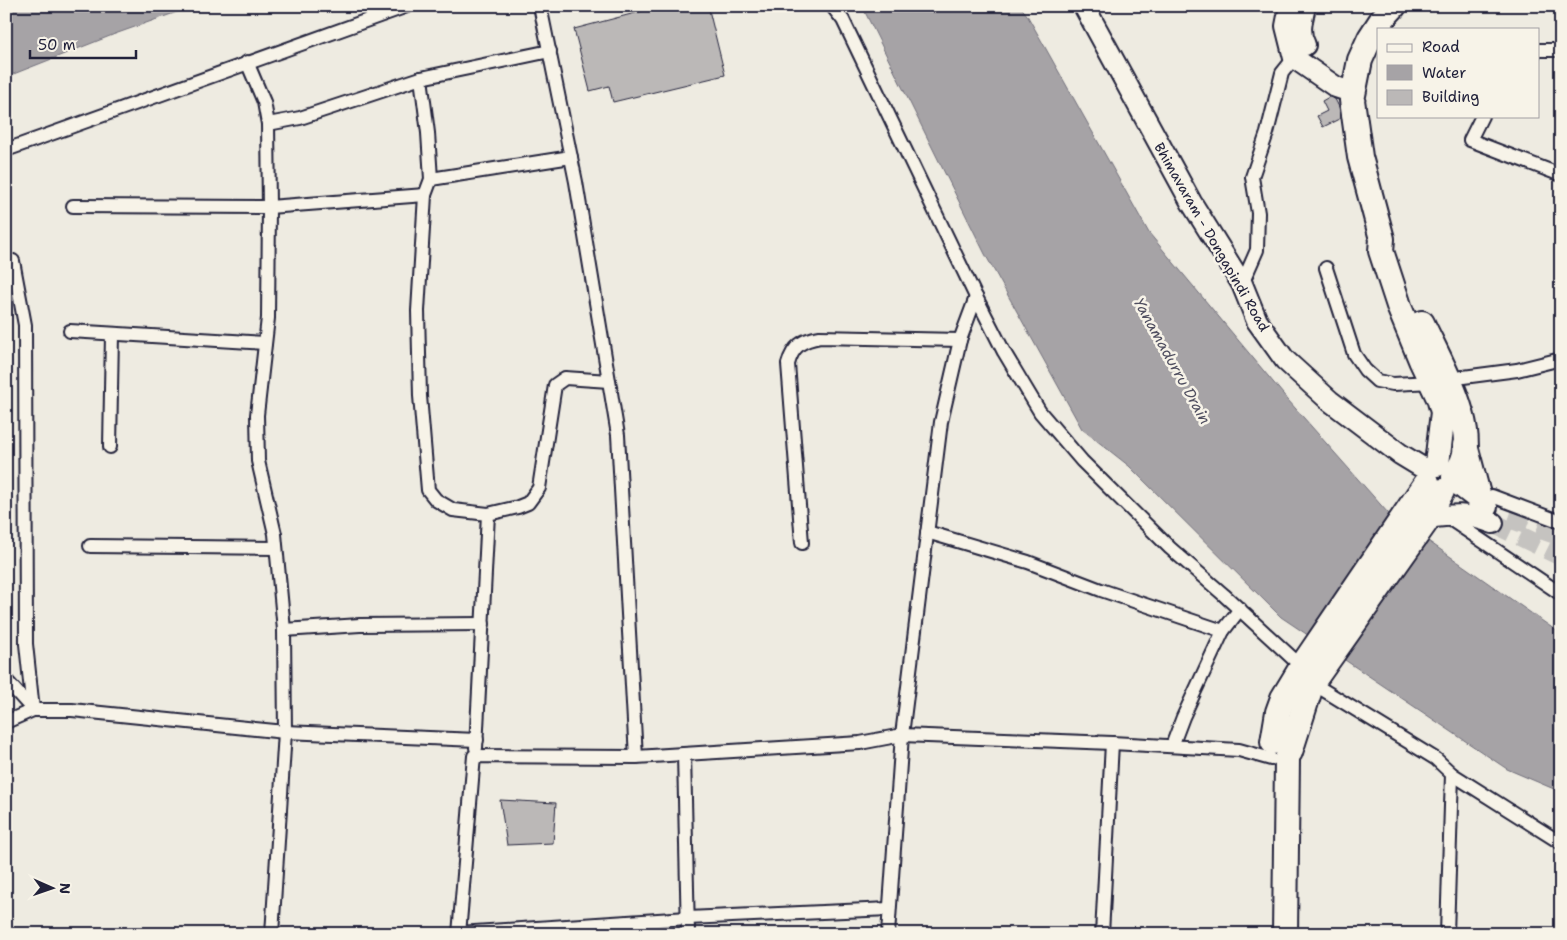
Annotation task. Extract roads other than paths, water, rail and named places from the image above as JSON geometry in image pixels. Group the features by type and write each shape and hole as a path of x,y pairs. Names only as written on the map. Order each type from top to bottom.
{"highway":[{"path":"1274,934 1280,794 1278,712 1283,698 1310,670 1426,517 1441,479 1443,412 1439,398 1440,380 1412,299 1389,244 1382,239 1360,157 1352,100 1360,60 1370,38 1387,10"},
{"path":"1440,380 1456,396 1464,424 1465,445 1475,509"},
{"path":"1441,479 1464,459 1465,445"},
{"path":"1280,794 1285,828 1285,934"}],"main road":[{"name":"Bhimavaram - Dongapindi Road","path":"1084,6 1190,202 1242,284 1257,321 1285,360 1330,401 1400,454 1441,479 1475,509 1497,519"},
{"path":"1290,6 1286,26 1301,55 1336,87 1355,88"},
{"path":"1301,55 1300,28 1305,6"},
{"path":"1426,517 1475,509"}],"street":[{"path":"6,150 407,6"},
{"path":"540,6 571,158 618,435 636,757"},
{"path":"832,6 843,20 1004,352 1046,419 1082,461 1170,548 1310,670 1436,759 1452,774 1561,842"},
{"path":"1540,50 1561,50"},
{"path":"268,124 300,118 421,78 550,51"},
{"path":"1242,284 1257,250 1258,213 1252,177 1282,73 1301,55"},
{"path":"247,62 264,102 268,124 270,207 268,318 257,415 258,461 275,534 284,630 286,732 272,934"},
{"path":"421,78 428,133 431,179 425,195 418,311 420,396 428,490 436,500 453,510 488,514 528,503 539,488 555,385 565,378 609,381"},
{"path":"1481,118 1470,140 1561,175"},
{"path":"431,179 571,158"},
{"path":"73,206 270,207 425,195"},
{"path":"13,261 25,325 26,644 33,710"},
{"path":"1326,268 1354,354 1365,370 1377,381 1393,384 1517,370 1560,355"},
{"path":"888,934 902,735 941,422 960,340 976,297"},
{"path":"70,331 265,343"},
{"path":"110,447 112,334"},
{"path":"802,543 788,364 791,352 808,339 820,337 960,340"},
{"path":"1475,509 1492,496 1561,522"},
{"path":"488,514 477,740 474,756 459,934 548,930 688,918 889,909"},
{"path":"1426,517 1561,594"},
{"path":"927,532 1028,562 1102,590 1223,631"},
{"path":"90,546 276,548"},
{"path":"1172,746 1183,717 1223,631 1240,609"},
{"path":"284,630 360,625 482,624"},
{"path":"6,680 33,710"},
{"path":"6,722 33,710 72,710 286,732 477,740"},
{"path":"474,756 636,757 860,743 902,735 1239,750 1280,746"},
{"path":"1102,934 1112,743"},
{"path":"684,754 688,934"},
{"path":"1447,934 1452,774"}],"water":[{"path":"6,6 194,6 115,34 6,77"},
{"name":"Yanamadurru Drain","path":"862,6 1020,6 1027,15 1149,233 1288,400 1388,513 1561,634 1561,792 1507,769 1281,617 1129,466 1082,429 985,254"}],"tunnel":[{"path":"1509,518 1561,536"},
{"path":"1493,523 1561,556"}]}
